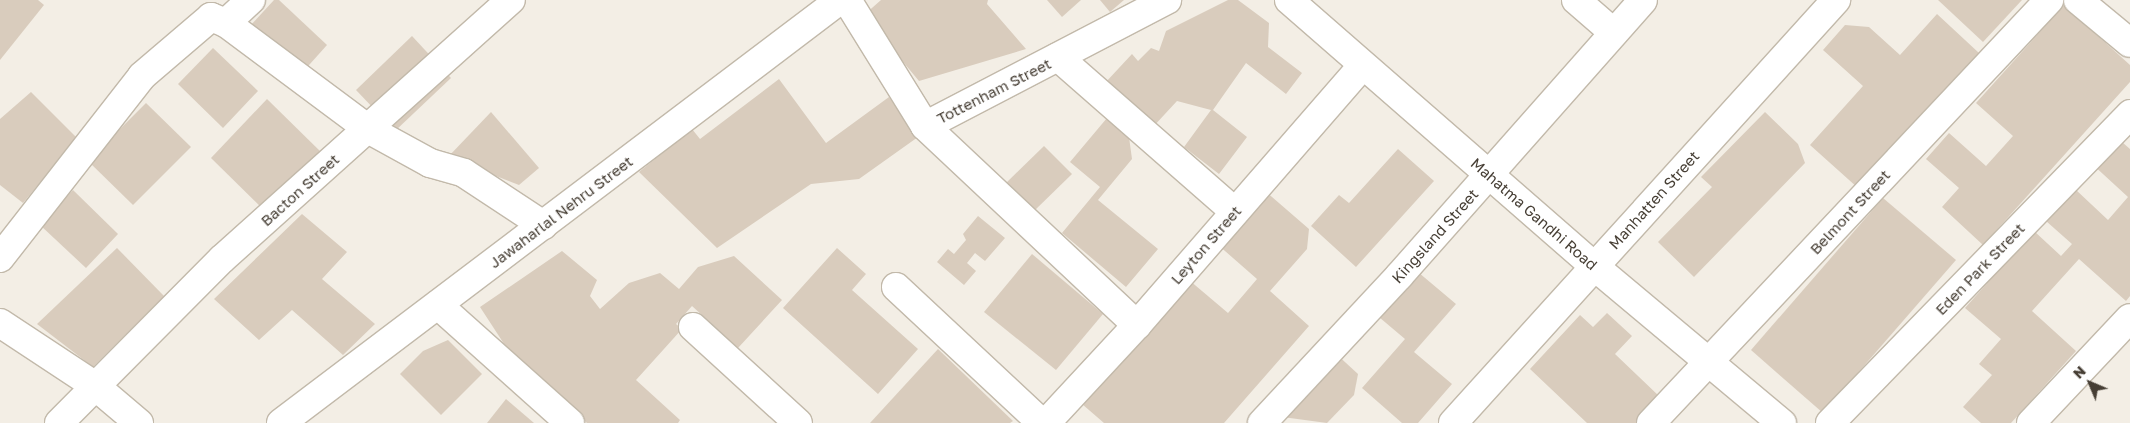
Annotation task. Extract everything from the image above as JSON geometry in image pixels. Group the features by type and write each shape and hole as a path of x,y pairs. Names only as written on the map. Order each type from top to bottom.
{"street":[{"path":"226,23 251,0"},
{"name":"Bacton Street","path":"59,423 94,385 222,259 511,0"},
{"name":"Jawaharlal Nehru Street","path":"281,423 840,0"},
{"name":"Tottenham Street","path":"847,0 925,126 1167,0"},
{"name":"Mahatma Gandhi Road","path":"1289,0 1707,364 1782,423"},
{"path":"1576,0 1614,32"},
{"name":"Kingsland Street","path":"1262,423 1490,175 1643,0"},
{"name":"Manhatten Street","path":"1453,423 1836,0"},
{"name":"Belmont Street","path":"1651,423 2049,0"},
{"path":"2078,0 2130,43"},
{"path":"0,258 142,76 207,20 216,17 368,129 415,156 464,173 543,225"},
{"path":"1058,57 1235,212"},
{"name":"Leyton Street","path":"1044,423 1137,325 1363,65"},
{"name":"Eden Park Street","path":"1830,423 2130,114"},
{"path":"925,126 1137,325"},
{"path":"896,287 1044,423"},
{"path":"438,305 570,423"},
{"path":"2031,423 2130,318"},
{"path":"0,323 94,385 139,423"},
{"path":"693,326 798,423"}],"building":[{"path":"0,0 38,0 44,5 0,60"},
{"path":"274,0 279,0 327,45 301,74 250,26"},
{"path":"881,0 988,0 987,4 1026,49 919,81 864,15"},
{"path":"1047,0 1081,0 1062,17"},
{"path":"1100,0 1124,0 1110,12"},
{"path":"1228,0 1238,0 1269,23 1268,47 1302,73 1286,94 1246,63 1213,110 1247,137 1219,174 1184,147 1211,110 1177,101 1152,128 1105,83 1132,54 1138,61 1151,48 1159,51 1166,31"},
{"path":"1938,0 2022,0 1983,42"},
{"path":"2064,5 2130,65 2130,82 1983,245 1942,207 1959,188 1926,159 1949,133 1986,166 2013,136 1976,103"},
{"path":"1937,14 1979,53 1858,188 1810,145 1863,86 1823,50 1845,25 1869,27 1900,55"},
{"path":"412,36 451,78 395,131 356,90"},
{"path":"213,48 258,91 223,128 178,84"},
{"path":"779,79 826,143 889,97 918,137 859,179 811,184 717,248 639,172 692,129 700,139"},
{"path":"31,92 77,138 23,203 0,185 0,119"},
{"path":"267,99 324,155 267,213 211,158"},
{"path":"146,103 191,147 133,205 88,161"},
{"path":"491,112 539,168 519,185 448,157"},
{"path":"1765,112 1798,144 1805,163 1694,277 1658,242 1712,187 1701,177"},
{"path":"1107,118 1129,137 1132,159 1098,200 1158,249 1126,287 1062,233 1100,187 1070,162"},
{"path":"2115,136 2130,149 2130,296 2126,301 2079,259 2032,311 2076,351 2011,423 1981,423 1963,407 1992,375 1979,364 2001,339 1965,308 2034,231 2061,256 2072,244 2046,221 2075,189 2108,220 2128,197 2091,163"},
{"path":"1044,146 1072,174 1032,213 1004,185"},
{"path":"1398,149 1434,181 1356,267 1311,226 1339,195 1349,203"},
{"path":"73,190 118,234 86,268 40,225"},
{"path":"1264,190 1309,229 1307,249 1270,291 1309,326 1224,423 1104,423 1082,404 1189,280 1228,313 1257,279 1217,244"},
{"path":"1883,198 1956,260 1823,413 1751,350"},
{"path":"302,214 347,252 322,279 375,324 343,355 292,310 259,340 214,299"},
{"path":"978,216 1005,238 985,261 975,253 967,263 976,271 964,285 937,262 948,249 954,254 966,240 963,234"},
{"path":"117,248 164,296 93,367 37,324"},
{"path":"837,248 866,274 852,290 918,349 878,394 783,308"},
{"path":"562,251 597,280 590,296 600,309 629,283 660,273 679,289 698,267 734,256 782,300 738,348 692,306 676,324 682,329 636,380 680,420 678,423 587,423 510,353 480,307"},
{"path":"1032,254 1103,314 1056,370 984,312"},
{"path":"1412,267 1456,304 1414,352 1452,384 1418,423 1402,423 1362,388 1405,339 1373,312"},
{"path":"1607,313 1632,336 1615,354 1660,397 1636,423 1587,423 1530,369 1580,315 1593,327"},
{"path":"448,340 482,374 441,415 400,374 423,351"},
{"path":"938,349 1013,421 1010,423 870,423"},
{"path":"1333,351 1358,374 1354,395 1327,423 1275,416"},
{"path":"506,399 534,423 487,423"}]}
